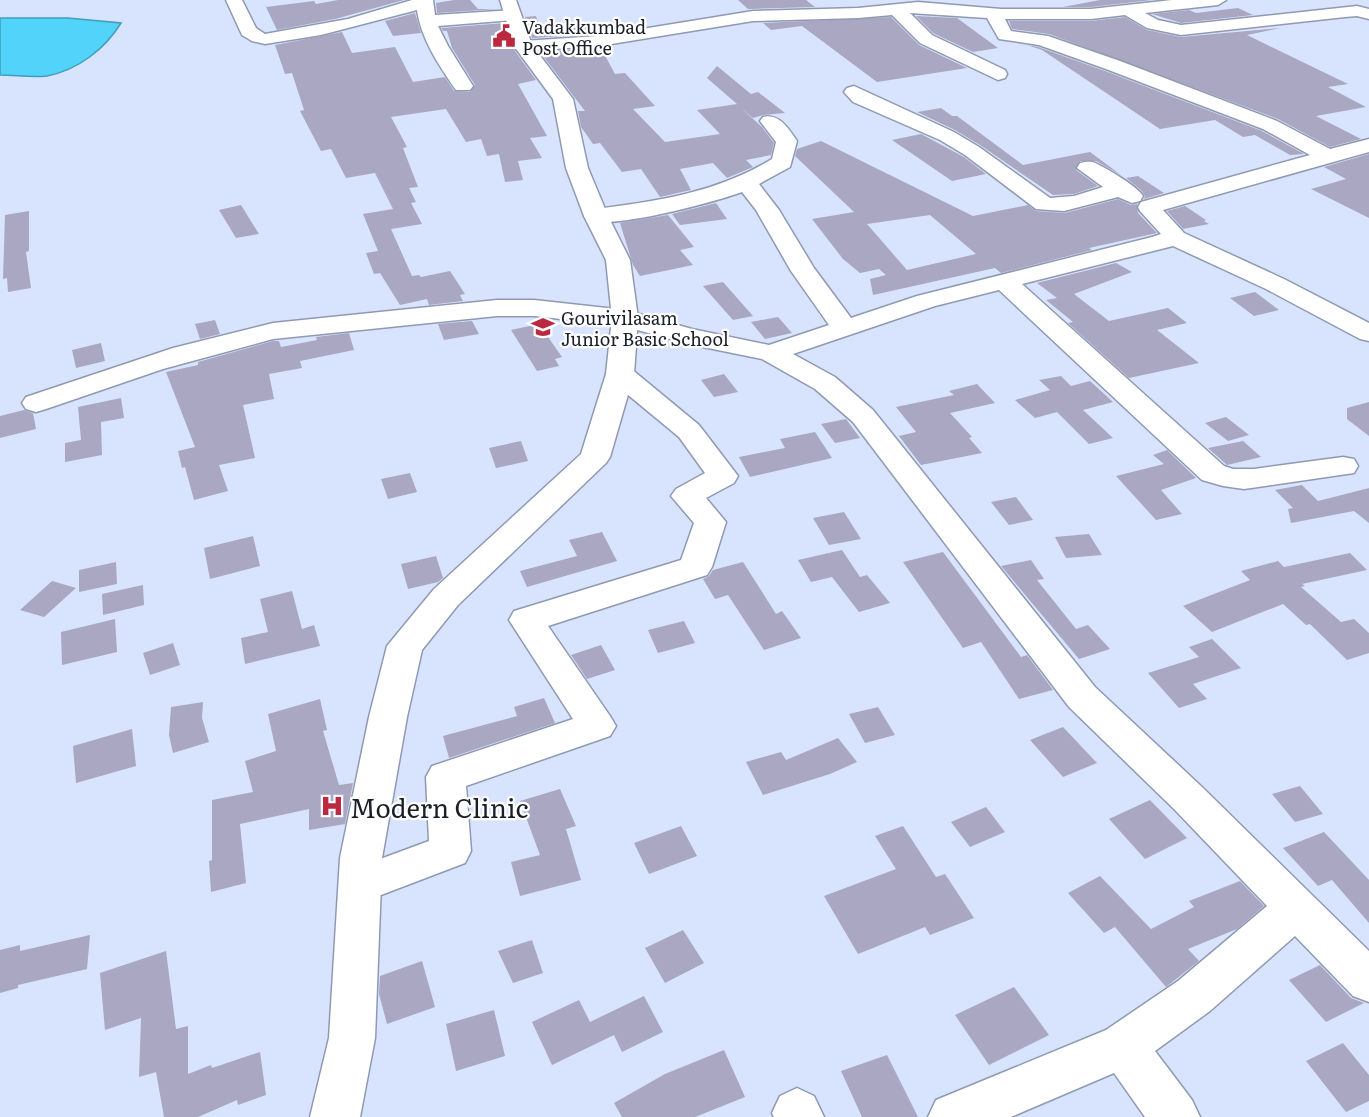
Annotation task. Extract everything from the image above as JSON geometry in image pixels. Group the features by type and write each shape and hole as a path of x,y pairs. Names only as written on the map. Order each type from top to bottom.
{"street":[{"path":"234,0 248,31 265,39 300,36 425,1 429,21 463,86"},
{"path":"523,46 599,41 650,34 724,19 931,7 993,13 1091,14 1218,0"},
{"path":"334,1117 352,1038 361,858 388,717 405,646 446,597 595,457 620,374 625,318 618,260 596,216 577,168 563,99 523,46 510,7 429,21"},
{"path":"896,9 926,39 999,74"},
{"path":"1128,11 1153,24 1181,30 1345,12 1357,11 1369,14"},
{"path":"993,13 1000,30 1005,35 1042,40 1113,65 1270,125 1329,157"},
{"path":"854,92 860,98 947,136 972,151 1044,204 1055,206 1070,204 1122,189"},
{"path":"596,216 694,202 767,172 782,162 786,153 787,141 770,120"},
{"path":"1149,207 1369,145"},
{"path":"1088,168 1149,207 1153,214 1172,230 1174,237"},
{"path":"744,181 756,192 770,211 797,262 844,327"},
{"path":"770,353 926,302 1174,237 1275,284 1369,333"},
{"path":"1005,282 1213,473 1230,479 1244,479 1298,470 1343,466"},
{"path":"36,403 146,365 237,338 273,331 497,309 534,308 625,318 688,336 770,353 825,383 862,417 1082,697 1188,798 1369,981"},
{"path":"360,885 450,851 446,777 597,726 526,620 695,567 710,522 687,496 723,476 689,431 620,374"},
{"path":"953,1117 1123,1046 1194,996 1296,908"},
{"path":"1123,1046 1175,1117"}],"water":[{"path":"0,18 68,18 121,23 99,50 80,63 58,73 29,77 0,75"}],"building":[{"path":"338,0 404,0 335,19 277,30 266,7 314,1 316,4"},
{"path":"470,0 478,9 497,9 437,13 436,3"},
{"path":"738,0 806,0 815,7 748,9"},
{"path":"1100,0 1152,0 1091,7 1063,7"},
{"path":"1238,8 1253,15 1181,23 1152,14 1189,10 1196,13"},
{"path":"415,13 421,33 393,36 385,21"},
{"path":"536,16 541,31 589,26 593,34 532,38 525,17"},
{"path":"916,16 957,18 998,48 973,52 933,33"},
{"path":"891,17 919,45 967,68 877,82 802,26 771,30 763,23"},
{"path":"1125,17 1147,30 1181,37 1281,28 1247,35 1348,84 1328,87 1366,107 1316,116 1361,139 1330,147 1278,119 1049,34 1012,29 1009,21 1091,21"},
{"path":"505,23 512,47 536,80 518,84 547,136 530,138 542,158 518,161 523,180 505,182 499,154 487,156 481,139 466,142 446,109 391,117 407,147 403,148 418,187 409,188 416,202 411,203 422,224 391,229 412,276 421,277 450,271 465,294 460,295 463,301 429,305 427,299 400,305 380,273 374,274 366,253 378,251 363,214 393,209 375,173 346,178 331,149 321,151 300,111 304,110 292,73 285,74 275,45 342,32 352,53 395,47 413,82 445,77 454,91 470,92 475,85 452,48 447,31 441,28"},
{"path":"1027,45 1038,47 1105,71 1262,131 1304,154 1290,155 1255,135 1243,137 1215,120 1160,129 1042,50"},
{"path":"601,48 615,74 625,73 655,106 633,109 665,142 720,134 697,110 737,104 707,78 717,66 751,94 758,92 785,113 753,118 741,108 762,127 774,143 771,155 746,160 753,167 727,178 713,163 680,169 691,190 660,197 641,169 622,172 600,143 593,144 581,127 578,111 585,111 540,52"},
{"path":"941,108 952,116 957,116 1023,165 1090,152 1121,175 1096,161 1080,161 1076,170 1098,186 1074,194 1053,195 980,145 917,112"},
{"path":"921,134 964,157 986,174 952,181 892,140"},
{"path":"821,141 973,216 1028,205 1036,211 1065,213 1118,199 1131,205 1137,204 1138,213 1157,233 1089,248 1092,250 1001,273 995,268 873,295 870,279 886,275 879,269 860,273 843,259 812,219 854,212 795,156 797,149","holes":["930,215 976,254 907,270 867,224"]},
{"path":"1369,154 1369,218 1311,189 1346,179 1324,167"},
{"path":"1138,176 1164,193 1144,199 1145,196 1141,190 1126,178"},
{"path":"716,203 727,219 680,225 672,214"},
{"path":"241,205 259,234 236,238 219,210"},
{"path":"1185,206 1209,224 1183,229 1167,211"},
{"path":"29,211 29,251 26,252 31,288 8,292 7,278 3,279 5,215"},
{"path":"668,215 694,247 680,250 693,265 640,276 633,265 620,223"},
{"path":"1116,263 1132,272 1074,294 1109,321 1168,308 1187,323 1157,330 1199,363 1129,378 1068,323 1073,322 1046,300 1057,298 1037,283"},
{"path":"723,282 753,316 733,320 703,286"},
{"path":"1255,292 1279,310 1254,316 1230,298"},
{"path":"778,317 792,333 765,339 751,322"},
{"path":"215,320 220,334 200,339 195,324"},
{"path":"472,321 479,334 444,340 438,324"},
{"path":"539,324 562,357 555,359 559,366 537,371 511,330"},
{"path":"349,333 354,350 300,361 302,368 269,374 274,399 243,405 255,458 219,465 228,491 194,500 178,451 195,447 166,372 198,365 198,362 273,341 279,341 281,347 317,340 316,337"},
{"path":"101,343 105,361 76,368 72,350"},
{"path":"724,374 738,392 714,397 701,380"},
{"path":"1061,376 1071,386 1090,381 1113,402 1083,410 1113,438 1089,444 1057,412 1035,418 1015,400 1050,390 1039,380"},
{"path":"977,384 995,403 950,413 972,437 969,438 982,453 921,465 899,436 916,432 896,407 954,395 949,391"},
{"path":"121,398 124,418 101,422 102,455 65,462 65,443 81,440 78,407"},
{"path":"1369,402 1369,436 1347,419 1347,408"},
{"path":"24,410 33,413 36,429 0,438 0,416"},
{"path":"1226,417 1249,435 1228,441 1205,423"},
{"path":"846,419 860,438 835,443 821,424"},
{"path":"815,432 832,458 750,477 739,457 785,448 780,439"},
{"path":"521,441 528,461 496,468 489,448"},
{"path":"1243,441 1261,457 1227,465 1208,448"},
{"path":"1167,450 1196,478 1161,490 1182,514 1156,520 1116,476 1164,464 1153,455"},
{"path":"410,473 417,492 388,499 381,479"},
{"path":"1302,485 1318,501 1369,488 1369,523 1354,511 1291,523 1288,509 1293,508 1275,490"},
{"path":"1016,497 1033,520 1009,525 991,502"},
{"path":"844,512 861,539 829,545 813,518"},
{"path":"602,532 617,561 527,587 520,571 577,556 569,540"},
{"path":"1089,534 1102,555 1066,558 1055,537"},
{"path":"253,536 260,566 210,579 204,548"},
{"path":"842,550 860,577 867,575 890,603 859,612 832,577 811,582 798,560"},
{"path":"943,552 1021,657 1027,655 1053,690 1019,699 981,642 963,648 903,562"},
{"path":"1350,553 1367,570 1302,584 1305,586 1301,587 1341,622 1354,619 1369,633 1369,653 1347,660 1310,624 1306,625 1283,604 1212,632 1183,606 1250,580 1241,571 1278,561 1284,567"},
{"path":"436,556 443,578 438,582 408,589 401,564"},
{"path":"1031,560 1044,579 1037,580 1076,629 1088,625 1110,649 1079,659 1001,566"},
{"path":"116,562 117,584 79,592 79,570"},
{"path":"743,562 776,614 782,611 801,638 764,650 728,595 715,599 703,579 713,570"},
{"path":"52,581 76,588 44,617 20,610"},
{"path":"143,585 144,605 103,615 102,594"},
{"path":"292,591 302,629 314,625 320,646 245,664 241,638 268,632 260,599"},
{"path":"115,619 117,652 62,665 61,632"},
{"path":"684,621 695,643 658,653 648,630"},
{"path":"1212,639 1241,668 1193,684 1207,699 1179,708 1148,673 1199,657 1189,647"},
{"path":"173,643 180,665 150,675 143,653"},
{"path":"601,645 615,670 587,679 571,655"},
{"path":"544,698 555,723 449,758 443,736 517,716 514,707"},
{"path":"320,699 327,730 323,731 339,785 353,783 345,824 309,830 309,809 240,824 246,883 211,892 209,861 212,860 212,800 253,792 245,761 276,751 268,714"},
{"path":"203,702 202,718 209,742 173,753 169,735 171,707"},
{"path":"878,707 895,735 865,743 849,714"},
{"path":"1063,727 1097,763 1063,777 1030,740"},
{"path":"132,729 136,766 76,783 73,746"},
{"path":"838,738 857,762 830,774 763,795 746,762 781,752 786,760"},
{"path":"1300,786 1323,814 1295,822 1272,794"},
{"path":"560,789 576,826 566,829 581,880 520,896 511,862 540,855 520,801"},
{"path":"1150,800 1187,838 1145,859 1109,819"},
{"path":"986,807 1005,832 970,847 951,822"},
{"path":"681,826 697,856 649,874 634,843"},
{"path":"903,826 936,877 945,874 974,918 930,935 925,927 858,954 824,896 896,869 875,836"},
{"path":"1324,832 1369,880 1369,923 1332,880 1318,886 1283,848"},
{"path":"1100,876 1151,929 1194,907 1189,901 1240,881 1264,906 1237,929 1188,949 1199,961 1166,987 1115,927 1104,933 1068,893"},
{"path":"683,930 704,963 665,983 645,948"},
{"path":"90,935 87,969 18,985 18,988 0,993 0,950 20,945 20,951"},
{"path":"532,940 543,973 513,983 498,951"},
{"path":"166,951 176,1029 188,1026 188,1074 211,1065 212,1068 260,1052 266,1095 238,1105 237,1100 198,1117 164,1117 156,1072 139,1077 141,1018 105,1030 100,973"},
{"path":"422,961 435,1007 387,1024 379,994 380,976"},
{"path":"1320,965 1351,998 1364,1003 1326,1022 1289,980"},
{"path":"1014,987 1049,1035 989,1065 955,1015"},
{"path":"644,996 663,1032 622,1052 614,1035 552,1065 532,1022 579,1000 590,1022"},
{"path":"494,1010 505,1056 456,1071 446,1024"},
{"path":"1343,1043 1369,1075 1369,1101 1346,1112 1306,1061"},
{"path":"724,1050 745,1097 695,1117 622,1117 614,1103 665,1074"},
{"path":"887,1055 918,1117 862,1117 841,1071"}],"place":[{"name":"Vadakkumbad Post Office","path":"504,36"},
{"name":"Gourivilasam Junior Basic School","path":"543,327"},
{"name":"Modern Clinic","path":"332,806"}]}
